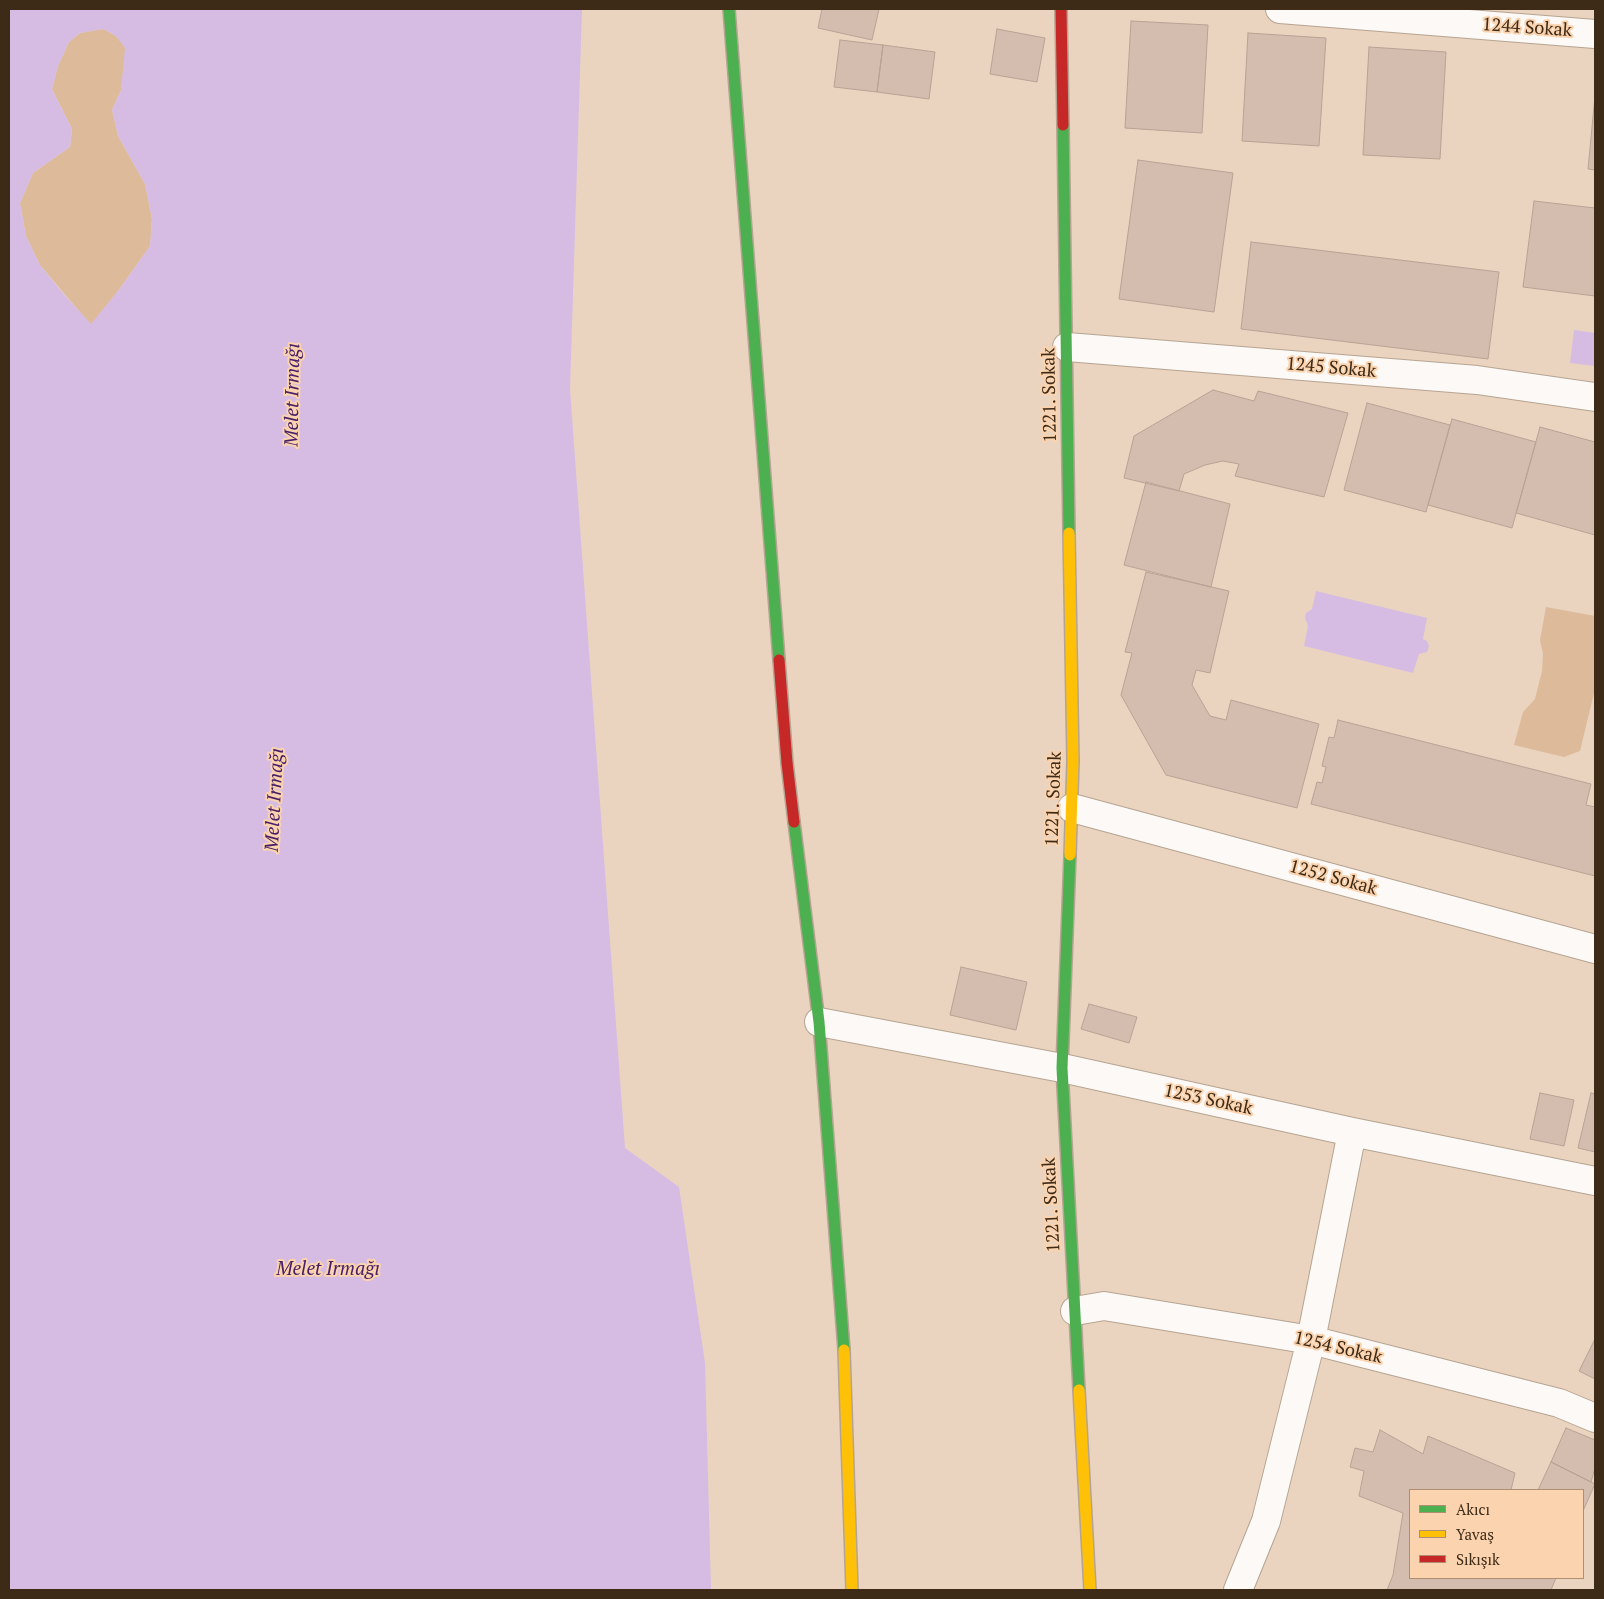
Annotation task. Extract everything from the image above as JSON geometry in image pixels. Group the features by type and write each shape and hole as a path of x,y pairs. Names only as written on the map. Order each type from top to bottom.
{"street":[{"path":"729,9 787,763 819,1022 844,1340 852,1590"},
{"name":"1221. Sokak","path":"1061,9 1073,761 1062,1068 1090,1590"},
{"name":"1244 Sokak","path":"1280,9 1595,34"},
{"name":"1245 Sokak","path":"1067,347 1477,380 1595,397"},
{"name":"1252 Sokak","path":"1072,808 1595,949"},
{"name":"1253 Sokak","path":"819,1022 1062,1068 1352,1132 1595,1181"},
{"path":"1238,1590 1266,1521 1311,1340 1352,1132"},
{"name":"1254 Sokak","path":"1075,1311 1104,1306 1311,1340 1559,1403 1595,1418"}],"shaded area":[{"path":"103,29 116,36 126,48 121,90 112,110 118,136 145,184 152,219 150,246 91,325 40,265 26,236 20,203 33,173 70,147 72,129 52,89 58,66 69,42 80,33"},
{"path":"1546,607 1595,616 1595,689 1580,751 1564,757 1514,745 1523,712 1535,699 1542,671 1543,654 1540,640"}],"water":[{"name":"Melet Irmağı","path":"9,9 582,9 570,389 625,1148 679,1187 705,1363 711,1590 9,1590","holes":["103,29 116,36 125,48 121,90 112,110 118,136 145,184 152,219 150,246 118,291 91,324 40,265 26,236 20,203 33,173 70,147 72,129 52,89 58,66 69,42 80,33"]},
{"path":"1574,330 1595,333 1595,366 1570,363"},
{"path":"1316,591 1427,618 1423,639 1427,641 1429,646 1427,652 1419,654 1413,673 1304,646 1308,626 1305,618 1306,613 1312,609"}],"building":[{"path":"822,9 879,9 872,40 818,28"},
{"path":"1131,21 1208,25 1202,133 1125,128"},
{"path":"997,29 1045,38 1037,82 990,74"},
{"path":"1248,33 1326,38 1319,146 1242,141"},
{"path":"840,40 883,45 877,92 834,87"},
{"path":"883,45 935,52 929,99 877,92"},
{"path":"1369,47 1446,52 1440,159 1363,155"},
{"path":"1595,96 1595,170 1588,169"},
{"path":"1138,160 1233,173 1214,312 1119,299"},
{"path":"1534,201 1595,208 1595,296 1523,287"},
{"path":"1251,242 1499,272 1488,359 1241,329"},
{"path":"1213,390 1254,401 1258,391 1348,413 1324,497 1235,476 1239,464 1223,461 1205,465 1184,474 1179,491 1124,478 1134,436"},
{"path":"1367,403 1450,425 1426,512 1344,490"},
{"path":"1452,419 1536,442 1512,528 1428,505"},
{"path":"1540,427 1595,442 1595,535 1516,513"},
{"path":"1146,482 1230,504 1211,587 1124,565"},
{"path":"1146,572 1229,591 1210,673 1196,670 1192,685 1210,716 1226,720 1231,700 1319,724 1297,808 1166,775 1121,695 1132,653 1125,652"},
{"path":"1338,720 1591,784 1586,805 1595,807 1595,876 1311,804 1317,782 1322,783 1326,767 1322,766 1329,737 1334,738"},
{"path":"961,967 1027,982 1016,1030 950,1015"},
{"path":"1089,1004 1137,1017 1129,1043 1081,1029"},
{"path":"1540,1093 1574,1100 1564,1146 1530,1139"},
{"path":"1591,1093 1595,1094 1595,1152 1578,1148"},
{"path":"1595,1342 1595,1379 1579,1371"},
{"path":"1566,1428 1595,1440 1595,1468 1591,1482 1551,1462"},
{"path":"1380,1430 1423,1454 1428,1436 1515,1473 1511,1489 1409,1489 1409,1579 1556,1579 1551,1590 1387,1590 1393,1575 1403,1513 1359,1496 1364,1471 1350,1467 1355,1448 1373,1452"},
{"path":"1551,1462 1595,1484 1584,1509 1584,1489 1538,1489"}],"traffic: fast":[{"path":"729,9 779,660"},
{"path":"1063,125 1069,533"},
{"path":"794,822 819,1022 844,1350"},
{"path":"1070,855 1062,1068 1079,1390"}],"traffic: slow":[{"path":"1069,533 1073,761 1070,855"},
{"path":"844,1350 852,1590"},
{"path":"1079,1390 1090,1590"}],"traffic: jam":[{"path":"1061,9 1063,125"},
{"path":"779,660 787,763 794,822"}]}
